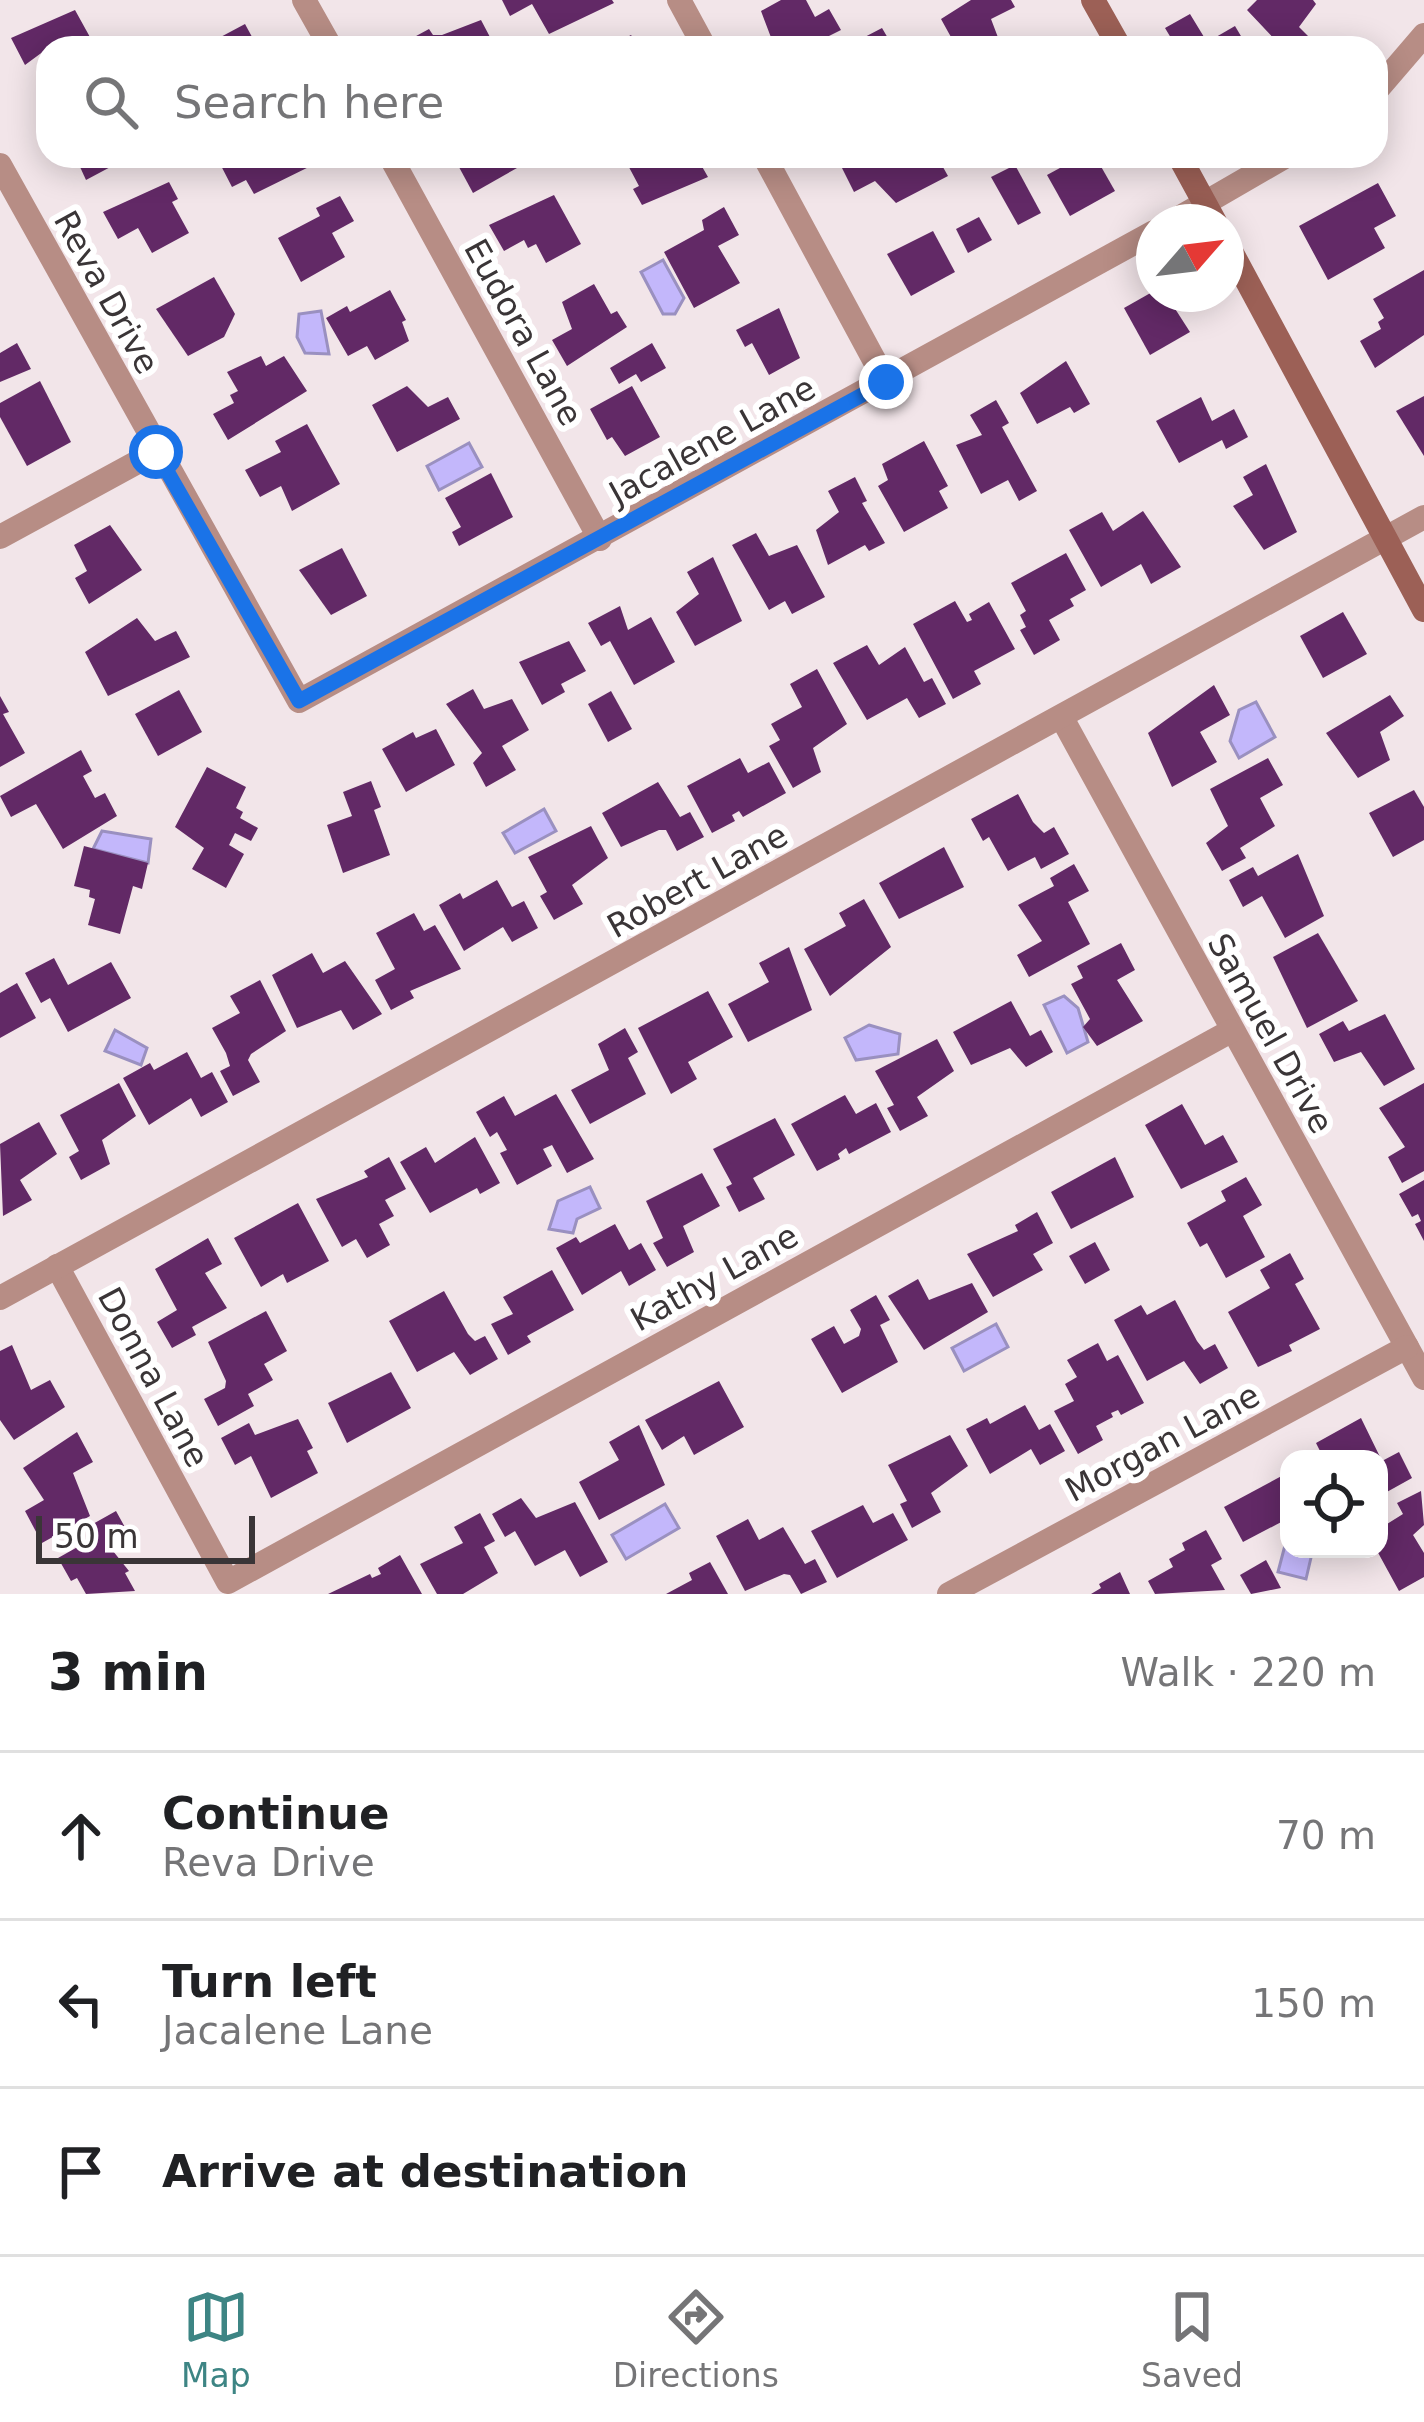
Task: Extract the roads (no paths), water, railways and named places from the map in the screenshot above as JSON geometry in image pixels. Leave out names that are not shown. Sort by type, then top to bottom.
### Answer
[{"type":"street","points":[[304,0],[324,36]]},
{"type":"street","points":[[679,0],[698,36]]},
{"type":"street","points":[[1093,0],[1113,36]]},
{"type":"street","points":[[1388,77],[1424,34]]},
{"type":"street","name":"Reva Drive","points":[[0,165],[299,701]]},
{"type":"street","name":"Eudora Lane","points":[[397,168],[600,539]]},
{"type":"street","points":[[770,168],[886,382]]},
{"type":"street","points":[[1186,168],[1205,204]]},
{"type":"street","points":[[1222,204],[1270,168]]},
{"type":"street","name":"Jacalene Lane","points":[[299,701],[1136,242]]},
{"type":"street","points":[[1244,276],[1424,610]]},
{"type":"street","points":[[0,537],[156,452]]},
{"type":"street","name":"Robert Lane","points":[[0,1298],[1424,517]]},
{"type":"street","name":"Samuel Drive","points":[[1062,718],[1424,1378]]},
{"type":"street","name":"Kathy Lane","points":[[228,1582],[1231,1030]]},
{"type":"street","name":"Donna Lane","points":[[57,1266],[228,1582]]},
{"type":"street","name":"Morgan Lane","points":[[949,1594],[1407,1347]]}]
